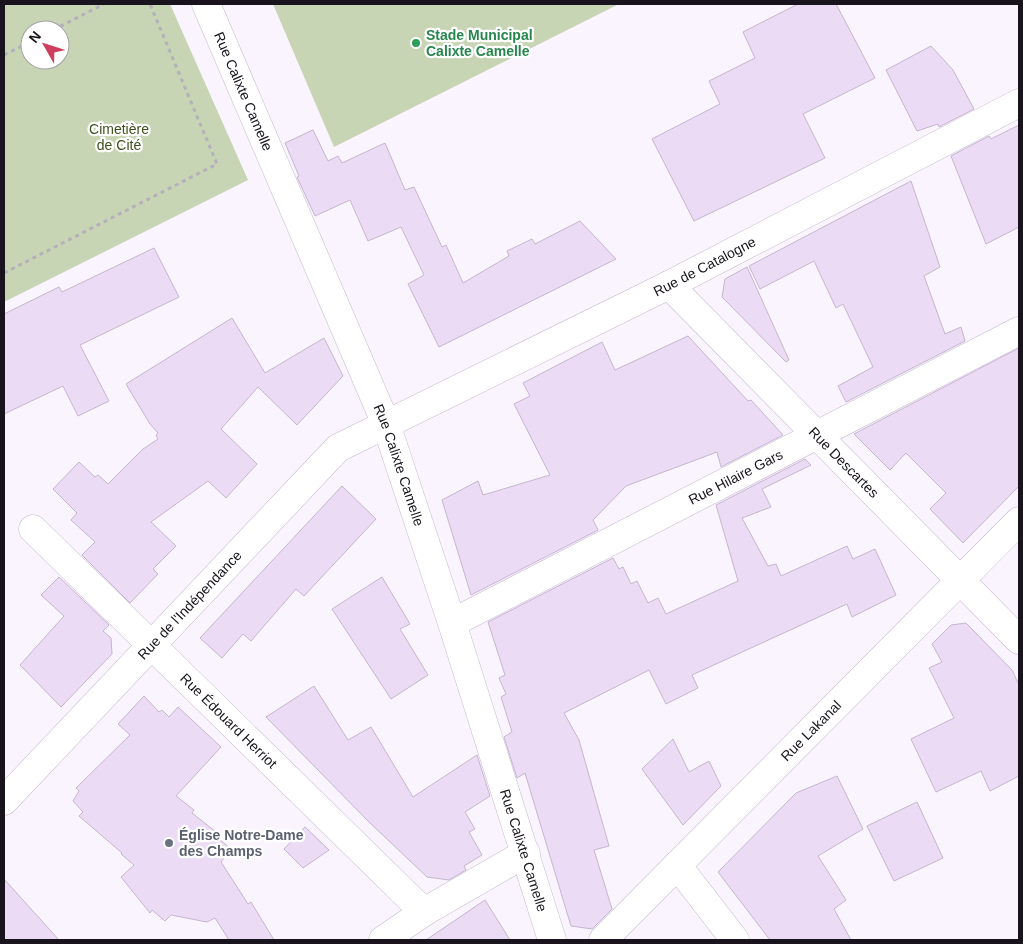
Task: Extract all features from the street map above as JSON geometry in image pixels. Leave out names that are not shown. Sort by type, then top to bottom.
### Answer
[{"type":"street","name":"Rue Calixte Camelle","points":[[206,4],[386,424],[452,622],[552,940]]},
{"type":"street","name":"Rue de Catalogne","points":[[386,424],[669,285],[1019,103]]},
{"type":"street","name":"Rue Descartes","points":[[669,285],[1019,640]]},
{"type":"street","name":"Rue Hilaire Gars","points":[[452,622],[1019,330]]},
{"type":"street","name":"Rue de l'Indépendance","points":[[4,802],[338,448],[386,424]]},
{"type":"street","name":"Rue Lakanal","points":[[604,940],[1019,521]]},
{"type":"street","name":"Rue Édouard Herriot","points":[[33,529],[424,912]]},
{"type":"street","points":[[382,940],[424,912],[526,853]]},
{"type":"street","points":[[677,865],[735,940]]},
{"type":"path","points":[[70,21],[104,4]]},
{"type":"path","points":[[4,273],[217,164],[150,4]]},
{"type":"path","points":[[4,55],[20,47]]},
{"type":"green space","name":"Cimetière de Cité","points":[[4,4],[170,4],[248,180],[4,302]]},
{"type":"green space","name":"Stade Municipal Calixte Camelle","points":[[273,4],[619,4],[334,147]]},
{"type":"building","points":[[798,4],[836,4],[875,78],[803,114],[825,158],[694,221],[652,139],[720,104],[709,81],[755,58],[743,32]]},
{"type":"building","points":[[931,46],[953,70],[974,109],[939,127],[938,124],[917,131],[886,70]]},
{"type":"building","points":[[1019,125],[1019,227],[986,244],[951,156],[989,136],[991,139]]},
{"type":"building","points":[[313,130],[328,161],[338,156],[342,163],[385,143],[405,190],[414,187],[442,247],[446,245],[463,283],[509,256],[507,251],[532,239],[535,244],[580,221],[616,259],[439,347],[408,284],[424,275],[401,227],[368,241],[350,200],[315,216],[297,177],[299,176],[285,143]]},
{"type":"building","points":[[911,181],[940,267],[924,276],[945,334],[961,327],[965,341],[846,402],[838,386],[873,367],[843,304],[836,308],[814,261],[760,289],[749,266]]},
{"type":"building","points":[[154,248],[179,297],[80,345],[109,401],[78,416],[63,386],[4,414],[4,314],[59,287],[62,292]]},
{"type":"building","points":[[747,267],[789,360],[786,362],[722,297],[725,279]]},
{"type":"building","points":[[232,318],[265,373],[324,338],[343,376],[297,425],[258,387],[221,429],[257,464],[226,498],[208,481],[151,522],[176,546],[153,569],[158,574],[130,603],[82,555],[95,542],[71,520],[77,513],[53,489],[79,462],[95,477],[98,475],[108,484],[143,449],[158,439],[156,435],[158,433],[150,424],[126,384]]},
{"type":"building","points":[[688,336],[748,401],[751,400],[783,435],[721,467],[717,452],[626,486],[593,520],[598,530],[471,595],[442,500],[478,481],[483,495],[550,475],[514,404],[530,396],[523,383],[602,342],[615,370]]},
{"type":"building","points":[[1019,348],[1019,486],[963,543],[930,509],[946,493],[906,453],[890,470],[854,434]]},
{"type":"building","points":[[805,459],[811,465],[762,489],[771,507],[742,518],[768,566],[776,564],[781,576],[847,546],[853,559],[875,549],[896,595],[852,617],[847,604],[692,675],[698,688],[666,704],[649,670],[564,713],[579,740],[609,846],[594,850],[612,909],[592,929],[571,926],[525,773],[517,778],[504,737],[512,732],[501,697],[506,694],[499,678],[505,675],[488,622],[613,558],[619,569],[623,567],[631,584],[637,581],[648,603],[658,598],[666,614],[738,581],[716,505]]},
{"type":"building","points":[[342,486],[376,519],[304,596],[296,589],[251,641],[243,634],[222,658],[200,638]]},
{"type":"building","points":[[59,577],[109,625],[103,631],[111,638],[112,654],[61,707],[20,665],[64,616],[41,595]]},
{"type":"building","points":[[382,577],[410,624],[400,629],[428,675],[391,699],[332,609]]},
{"type":"building","points":[[966,623],[1012,670],[1019,685],[1019,776],[990,791],[981,771],[936,792],[911,739],[954,718],[929,668],[942,662],[932,644],[951,625]]},
{"type":"building","points":[[314,686],[348,740],[371,727],[413,797],[477,755],[490,796],[465,812],[475,829],[469,832],[482,855],[464,866],[466,870],[449,880],[427,877],[369,822],[266,717]]},
{"type":"building","points":[[144,696],[159,712],[162,710],[169,717],[178,707],[221,747],[176,796],[194,810],[192,813],[221,836],[219,839],[231,849],[221,862],[248,904],[251,902],[274,940],[229,940],[215,918],[207,922],[171,915],[165,921],[152,910],[150,913],[121,877],[134,865],[79,816],[83,812],[73,801],[79,791],[76,788],[130,735],[118,724]]},
{"type":"building","points":[[673,739],[689,772],[709,761],[721,786],[683,825],[642,769]]},
{"type":"building","points":[[837,776],[863,829],[818,856],[846,900],[834,909],[851,940],[770,940],[718,872],[796,793]]},
{"type":"building","points":[[917,802],[943,858],[894,881],[867,826]]},
{"type":"building","points":[[305,827],[329,850],[303,868],[284,849]]},
{"type":"building","points":[[4,879],[59,940],[4,940]]},
{"type":"building","points":[[485,900],[510,940],[426,940]]},
{"type":"place","name":"Stade Municipal Calixte Camelle","points":[[416,43]]},
{"type":"place","name":"Église Notre-Dame des Champs","points":[[169,843]]}]
